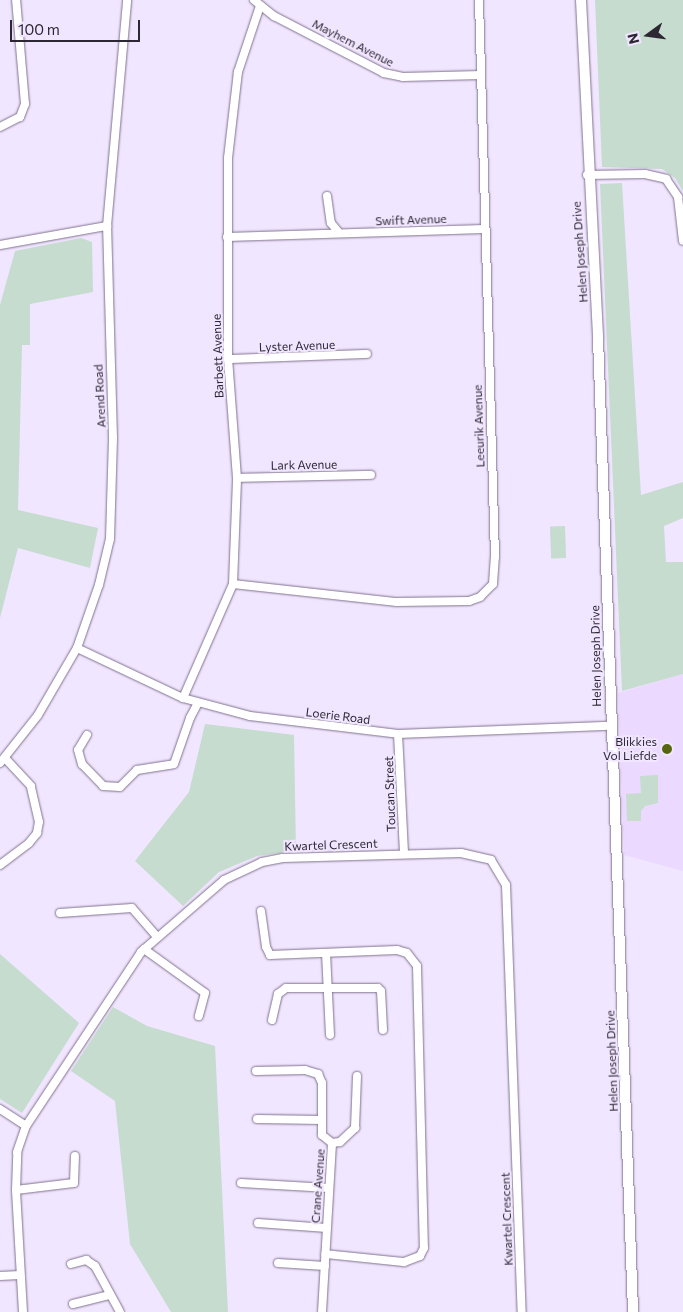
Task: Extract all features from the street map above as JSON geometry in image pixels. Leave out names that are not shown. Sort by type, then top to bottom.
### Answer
[{"type":"street","points":[[0,126],[20,117],[25,104],[16,0]]},
{"type":"street","name":"Arend Road","points":[[2,760],[38,715],[77,648],[99,585],[110,539],[113,438],[107,226],[127,0]]},
{"type":"street","name":"Mayhem Avenue","points":[[254,0],[260,6],[384,73],[403,77],[481,74]]},
{"type":"street","name":"Leeurik Avenue","points":[[234,584],[396,602],[468,601],[480,597],[493,584],[495,556],[484,229],[480,0]]},
{"type":"street","name":"Helen Joseph Drive","points":[[581,0],[588,175],[598,338],[610,726],[633,1312]]},
{"type":"street","name":"Barbett Avenue","points":[[183,698],[234,584],[237,478],[228,360],[227,237],[232,112],[238,72],[260,6]]},
{"type":"street","points":[[588,175],[645,174],[666,179],[678,196],[683,241]]},
{"type":"street","points":[[327,196],[331,223],[339,233]]},
{"type":"street","points":[[0,245],[107,226]]},
{"type":"street","name":"Swift Avenue","points":[[227,237],[484,229]]},
{"type":"street","name":"Lyster Avenue","points":[[228,360],[368,354]]},
{"type":"street","name":"Lark Avenue","points":[[237,478],[371,474]]},
{"type":"street","name":"Loerie Road","points":[[77,648],[183,698],[250,716],[398,734],[610,726]]},
{"type":"street","points":[[86,735],[78,750],[82,764],[103,786],[120,787],[141,768],[174,764],[190,718],[198,703]]},
{"type":"street","name":"Toucan Street","points":[[398,734],[404,854]]},
{"type":"street","points":[[0,864],[29,843],[37,833],[39,822],[31,786],[2,760]]},
{"type":"street","name":"Kwartel Crescent","points":[[23,1312],[16,1190],[17,1152],[26,1126],[144,949],[224,880],[262,862],[283,858],[404,854],[482,855],[498,867],[506,885],[522,1312]]},
{"type":"street","points":[[60,913],[132,908],[157,937]]},
{"type":"street","points":[[261,911],[266,947],[270,955],[396,950],[407,953],[417,966],[426,1238],[420,1256],[404,1262],[326,1254]]},
{"type":"street","points":[[144,949],[205,993],[199,1016]]},
{"type":"street","points":[[326,952],[330,1035]]},
{"type":"street","points":[[272,1020],[280,990],[378,988],[381,991],[383,1030]]},
{"type":"street","points":[[256,1071],[305,1070],[318,1074],[322,1083],[322,1135],[332,1143]]},
{"type":"street","name":"Crane Avenue","points":[[322,1312],[332,1143],[340,1142],[356,1128],[358,1076]]},
{"type":"street","points":[[0,1109],[26,1126]]},
{"type":"street","points":[[257,1119],[322,1120]]},
{"type":"street","points":[[16,1190],[74,1183],[75,1156]]},
{"type":"street","points":[[241,1183],[329,1188]]},
{"type":"street","points":[[258,1223],[327,1228]]},
{"type":"street","points":[[71,1264],[91,1262],[120,1312]]},
{"type":"street","points":[[278,1263],[324,1266]]},
{"type":"street","points":[[0,1276],[20,1276]]},
{"type":"street","points":[[73,1304],[110,1295]]},
{"type":"shaded area","points":[[683,674],[683,871],[624,855],[618,693]]},
{"type":"green space","points":[[595,0],[683,0],[683,191],[675,178],[662,169],[602,167]]},
{"type":"green space","points":[[622,183],[641,495],[683,482],[683,518],[664,526],[666,562],[683,562],[683,674],[622,691],[600,184]]},
{"type":"green space","points":[[81,238],[92,242],[93,292],[30,304],[30,345],[22,345],[18,510],[98,528],[90,568],[18,548],[0,618],[0,305],[15,251]]},
{"type":"green space","points":[[565,526],[566,558],[551,559],[550,527]]},
{"type":"green space","points":[[205,724],[294,735],[296,851],[257,856],[219,872],[183,906],[135,861],[189,792]]},
{"type":"green space","points":[[658,775],[658,803],[645,806],[641,811],[641,821],[627,821],[626,794],[641,793],[640,776]]},
{"type":"green space","points":[[0,954],[79,1023],[22,1113],[0,1099]]},
{"type":"green space","points":[[113,1007],[147,1026],[215,1046],[228,1312],[171,1312],[130,1244],[115,1101],[71,1071]]},
{"type":"place","name":"Blikkies Vol Liefde","points":[[667,749]]}]
